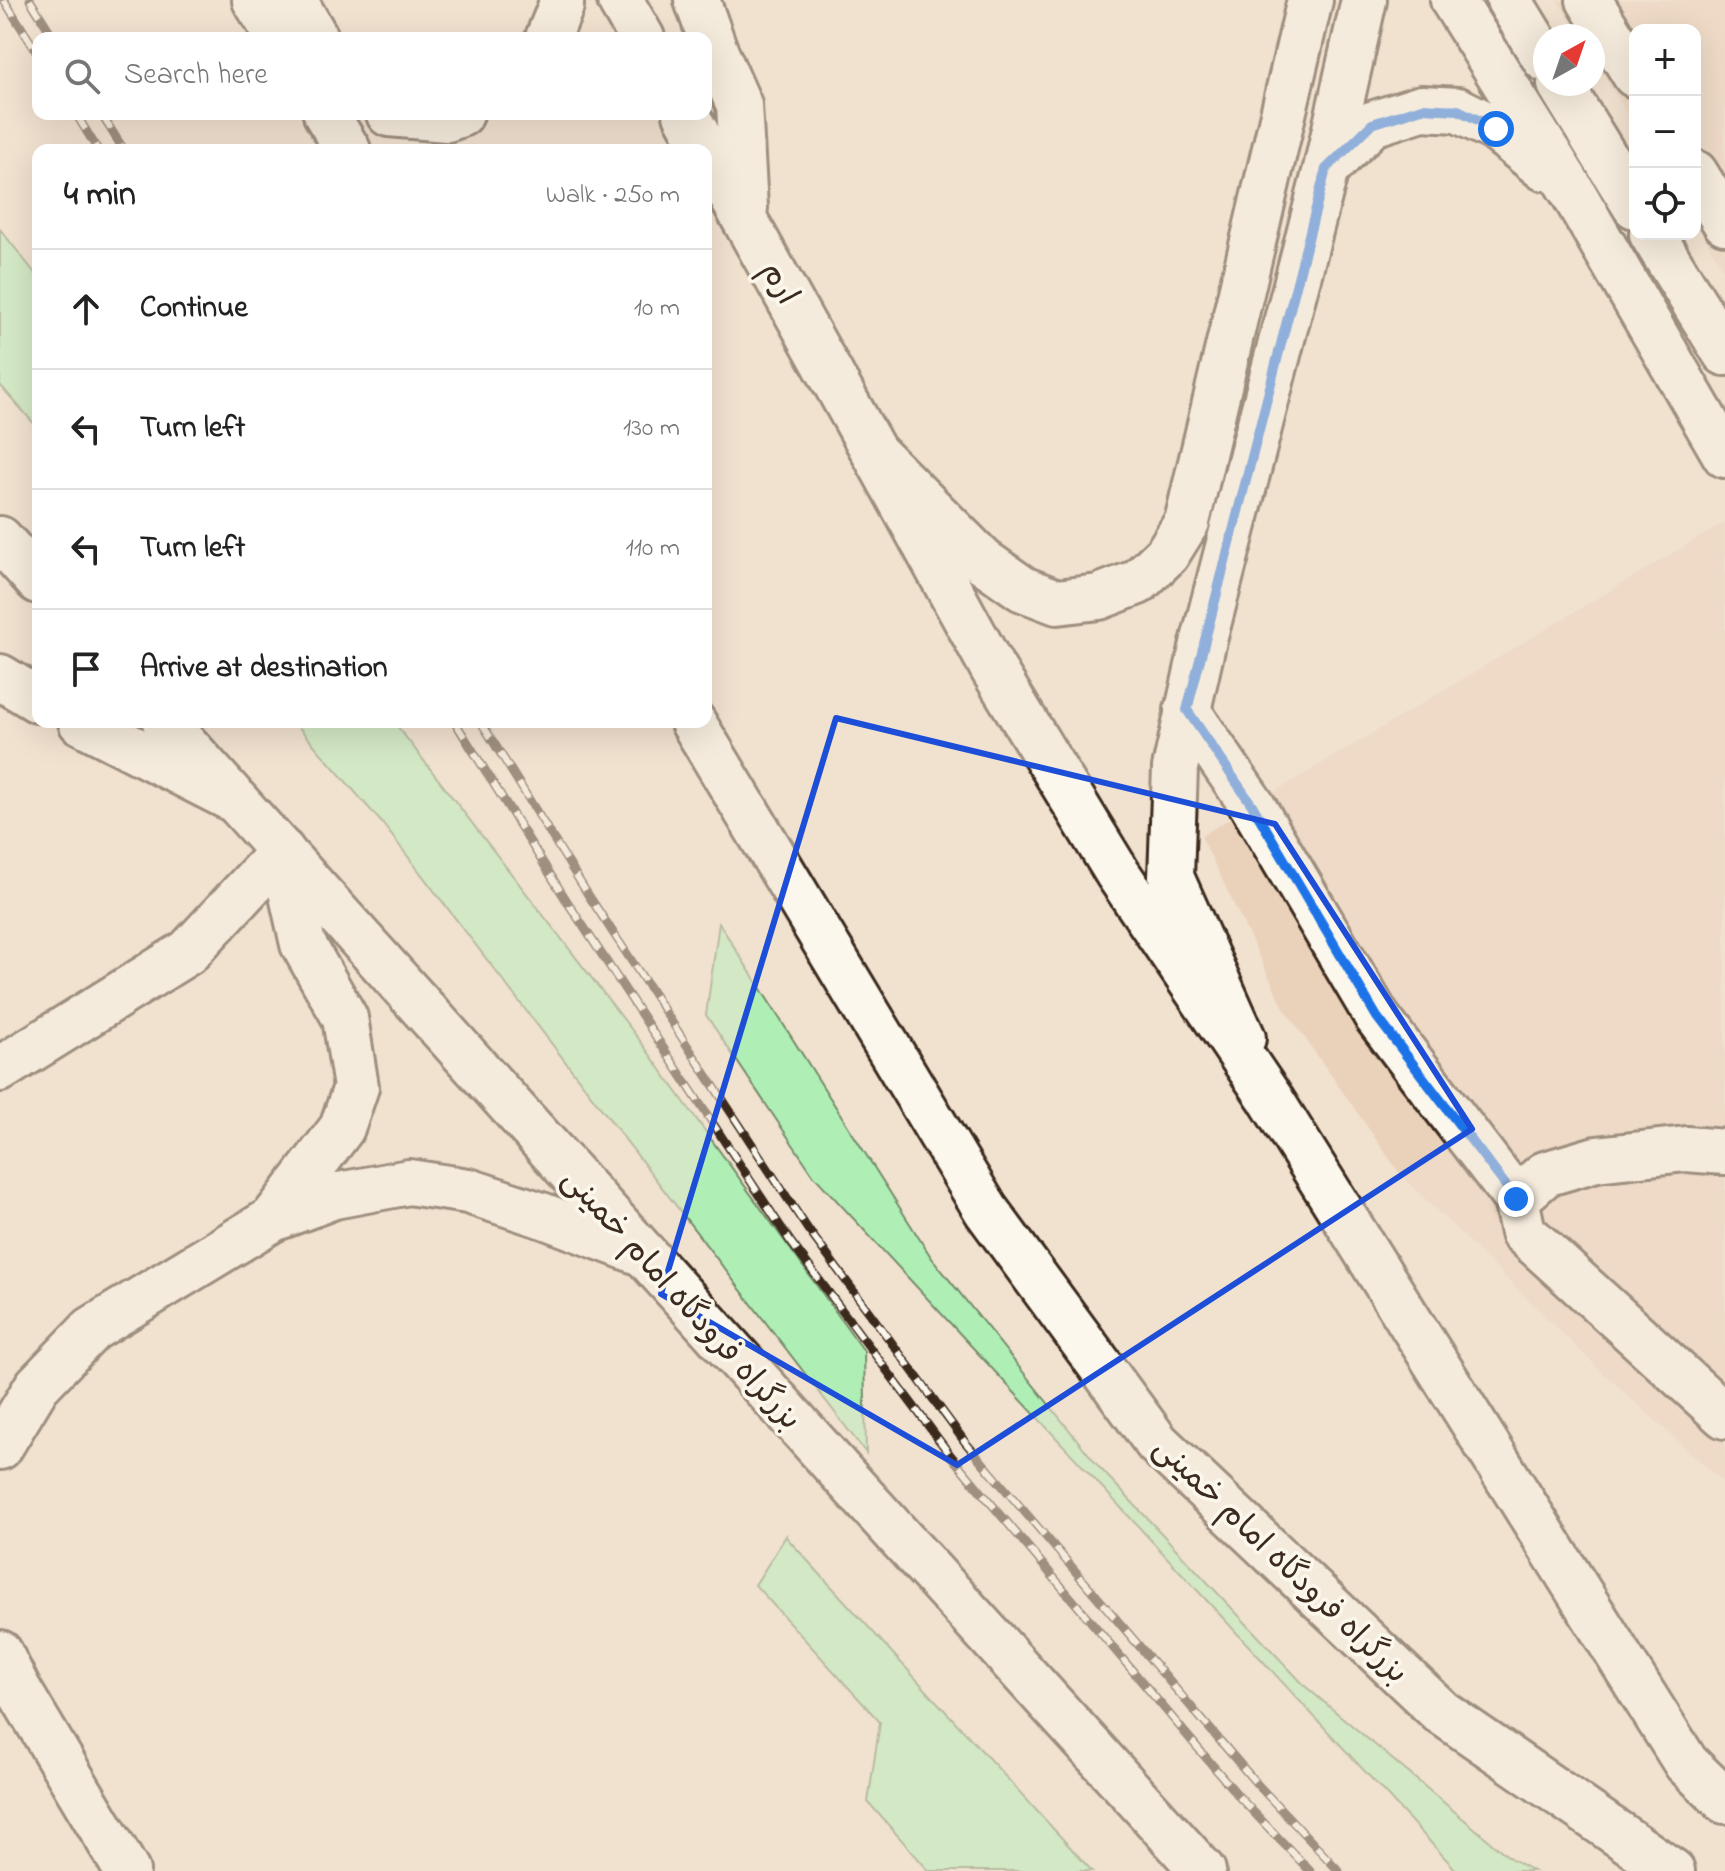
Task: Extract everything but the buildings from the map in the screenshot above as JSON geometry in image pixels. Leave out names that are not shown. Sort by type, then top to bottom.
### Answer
[{"type":"main road","points":[[255,0],[275,32]]},
{"type":"main road","points":[[294,0],[313,32]]},
{"type":"main road","points":[[550,32],[561,0]]},
{"type":"main road","points":[[620,0],[639,32]]},
{"type":"main road","points":[[697,0],[708,32]]},
{"type":"main road","points":[[874,452],[983,561],[1023,589],[1057,602],[1099,597],[1138,582],[1167,554],[1187,522],[1310,0]]},
{"type":"main road","points":[[1364,0],[1326,169],[1187,710],[1175,768],[1171,877],[1270,1098],[1686,1763],[1725,1801]]},
{"type":"main road","points":[[1453,0],[1572,191],[1725,455]]},
{"type":"main road","points":[[1509,0],[1533,39]]},
{"type":"main road","points":[[1589,0],[1629,65]]},
{"type":"main road","points":[[712,42],[739,105],[746,218]]},
{"type":"main road","points":[[1567,96],[1629,196]]},
{"type":"main road","points":[[1326,169],[1372,124],[1422,108],[1458,110],[1496,129],[1572,191]]},
{"type":"main road","points":[[330,120],[344,144]]},
{"type":"main road","name":"ارم","points":[[689,120],[703,144]]},
{"type":"main road","name":"ارم","points":[[712,159],[993,669],[1109,861],[1270,1098]]},
{"type":"main road","points":[[1701,183],[1725,222]]},
{"type":"main road","points":[[1656,240],[1725,353]]},
{"type":"main road","points":[[0,539],[32,574]]},
{"type":"main road","points":[[0,677],[32,696]]},
{"type":"main road","points":[[1187,710],[1252,805],[1377,1017],[1516,1199],[1523,1232],[1725,1416]]},
{"type":"main road","points":[[93,728],[237,801]]},
{"type":"main road","name":"بزرگراه فرودگاه امام خمینی","points":[[170,728],[1203,1871]]},
{"type":"main road","name":"بزرگراه فرودگاه امام خمینی","points":[[697,728],[986,1210],[1157,1443],[1441,1712],[1672,1871]]},
{"type":"main road","points":[[0,1069],[188,952],[282,851]]},
{"type":"main road","points":[[273,1219],[342,1128],[356,1087],[345,1018],[303,944],[282,851]]},
{"type":"main road","points":[[1516,1199],[1545,1174],[1596,1159],[1686,1149],[1725,1152]]},
{"type":"main road","points":[[0,1447],[37,1386],[92,1329],[273,1219],[334,1196],[409,1182],[468,1191],[644,1254]]},
{"type":"main road","points":[[0,1653],[17,1687],[127,1871]]},
{"type":"highlighted area","points":[[836,718],[1275,824],[1472,1129],[957,1465],[661,1294]]},
{"type":"shaded area","points":[[1557,0],[1725,0],[1725,272],[1701,233],[1701,24],[1629,24],[1629,116],[1605,78],[1605,24],[1572,24]]},
{"type":"shaded area","points":[[1725,522],[1725,1484],[1597,1367],[1401,1175],[1284,1008],[1201,836]]},
{"type":"green space","points":[[0,229],[32,269],[32,421],[0,385]]},
{"type":"green space","points":[[299,728],[399,728],[638,1038],[864,1351],[866,1453],[382,823]]},
{"type":"green space","points":[[719,923],[931,1257],[1099,1467],[1306,1687],[1510,1858],[1533,1871],[1457,1871],[814,1176],[706,1015]]},
{"type":"green space","points":[[786,1536],[1092,1871],[929,1871],[868,1802],[880,1722],[755,1585]]},
{"type":"railway","points":[[4,0],[32,44]]},
{"type":"railway","points":[[30,0],[50,32]]},
{"type":"railway","points":[[80,120],[94,144]]},
{"type":"railway","points":[[105,120],[120,144]]},
{"type":"railway","points":[[459,728],[570,906],[790,1241],[951,1456],[1241,1799],[1310,1871]]},
{"type":"railway","points":[[485,728],[587,893],[807,1228],[965,1442],[1257,1784],[1339,1871]]},
{"type":"route","points":[[1496,129],[1458,110],[1422,108],[1372,124],[1326,169],[1187,710],[1252,805],[1377,1017],[1516,1199]]}]
